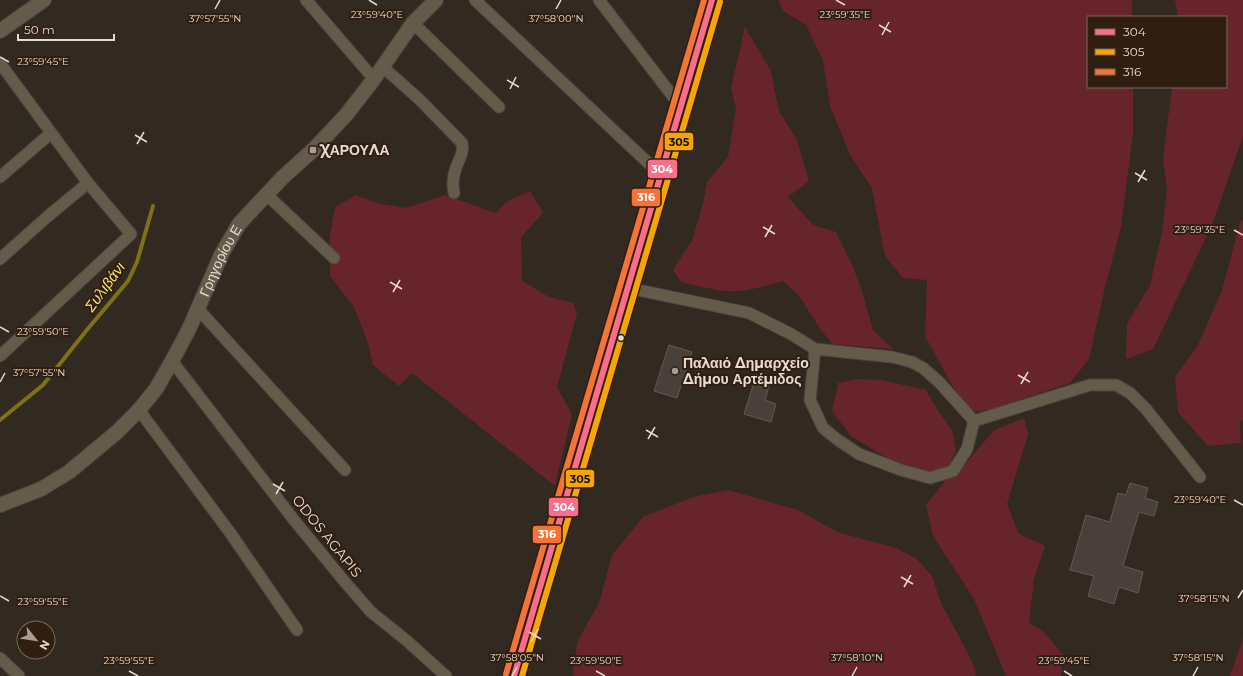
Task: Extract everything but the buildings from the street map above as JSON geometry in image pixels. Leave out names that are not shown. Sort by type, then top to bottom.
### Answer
[{"type":"main road","points":[[514,676],[712,0]]},
{"type":"street","points":[[0,31],[44,0]]},
{"type":"street","points":[[306,0],[374,79]]},
{"type":"street","points":[[476,0],[661,175]]},
{"type":"street","points":[[599,0],[681,107]]},
{"type":"street","name":"Γρηγορίου Ε","points":[[0,505],[41,489],[69,472],[117,432],[139,410],[156,388],[172,361],[189,329],[221,255],[239,224],[282,178],[313,150],[346,115],[383,67],[413,23],[431,2]]},
{"type":"street","points":[[413,23],[499,107]]},
{"type":"street","points":[[0,64],[88,183],[131,234],[0,356]]},
{"type":"street","points":[[383,67],[420,100],[462,143],[463,151],[456,168],[452,184],[454,193]]},
{"type":"street","points":[[0,177],[51,133]]},
{"type":"street","points":[[0,259],[88,183]]},
{"type":"street","points":[[267,195],[334,258]]},
{"type":"street","points":[[628,288],[749,313],[791,334],[815,350],[892,357],[912,362],[923,368],[939,382],[974,421]]},
{"type":"street","points":[[198,309],[345,470]]},
{"type":"street","points":[[815,350],[810,400],[823,428],[859,454],[901,470],[930,478],[953,471],[967,449],[974,421]]},
{"type":"street","name":"ODOS AGAPIS","points":[[172,361],[294,520],[344,582],[371,612],[406,640],[446,676]]},
{"type":"street","points":[[974,421],[1090,384],[1116,385],[1130,393],[1146,409],[1200,477]]},
{"type":"street","points":[[139,410],[231,534],[297,630]]},
{"type":"street","points":[[0,658],[19,676]]},
{"type":"shaded area","points":[[778,0],[1132,0],[1132,16],[1087,16],[1087,88],[1133,88],[1133,134],[1121,227],[1105,287],[1089,359],[1070,383],[990,410],[967,412],[925,336],[927,280],[903,278],[885,256],[872,188],[850,155],[830,106],[823,60],[806,25],[783,11]]},
{"type":"shaded area","points":[[1175,0],[1243,0],[1243,136],[1212,225],[1153,349],[1126,359],[1127,324],[1150,285],[1162,232],[1167,189],[1163,159],[1172,88],[1227,88],[1227,16],[1178,16]]},
{"type":"shaded area","points":[[745,27],[771,71],[779,111],[797,140],[809,181],[788,197],[813,225],[836,232],[853,267],[862,291],[873,330],[893,349],[832,344],[799,296],[783,281],[747,290],[724,291],[681,282],[673,270],[692,240],[703,204],[707,182],[728,157],[736,109],[731,88]]},
{"type":"shaded area","points":[[530,191],[543,213],[521,237],[522,281],[549,297],[573,303],[577,313],[557,387],[572,414],[555,486],[412,373],[399,386],[373,365],[368,343],[354,307],[330,276],[330,235],[335,207],[356,195],[376,203],[406,208],[445,195],[496,213],[506,202]]},
{"type":"shaded area","points":[[1243,219],[1243,419],[1240,423],[1241,443],[1208,446],[1178,412],[1175,377],[1198,345],[1222,290],[1240,223]]},
{"type":"shaded area","points":[[857,379],[881,380],[926,390],[952,430],[956,451],[945,474],[926,471],[889,459],[851,436],[832,411],[838,383]]},
{"type":"shaded area","points":[[1024,418],[1028,434],[1007,504],[1019,534],[1045,546],[1034,579],[1029,623],[1043,631],[1063,655],[1061,676],[1006,676],[974,599],[933,536],[926,505],[946,480],[957,474],[994,430]]},
{"type":"shaded area","points":[[728,490],[798,510],[837,532],[896,548],[917,559],[932,576],[941,603],[970,657],[977,674],[974,676],[573,676],[577,642],[599,603],[612,555],[643,517],[693,497]]},
{"type":"shaded area","points":[[1243,638],[1243,676],[1230,676]]},
{"type":"waterway","name":"Συλιβάνι","points":[[0,420],[43,385],[128,281],[137,262],[153,206]]},
{"type":"transit line","name":"316","points":[[506,674],[704,0]]},
{"type":"transit line","name":"304","points":[[514,676],[712,0]]},
{"type":"transit line","name":"305","points":[[522,676],[720,2]]},
{"type":"place","name":"ΧΑΡΟΥΛΑ","points":[[313,150]]},
{"type":"place","name":"Παλαιό Δημαρχείο Δήμου Αρτέμιδος","points":[[675,371]]}]
